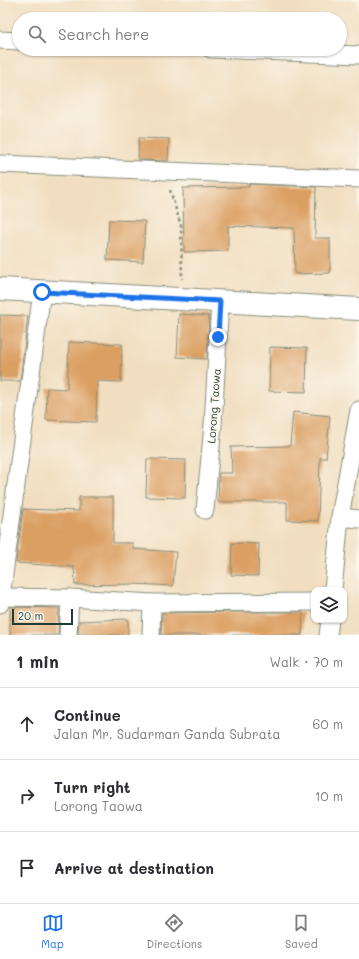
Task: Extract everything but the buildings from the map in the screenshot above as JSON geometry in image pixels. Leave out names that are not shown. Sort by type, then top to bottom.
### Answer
[{"type":"street","points":[[0,40],[12,41]]},
{"type":"street","points":[[347,55],[359,55]]},
{"type":"street","points":[[0,164],[359,179]]},
{"type":"street","points":[[0,289],[359,309]]},
{"type":"street","points":[[42,292],[0,600],[70,598],[152,603],[311,602]]},
{"type":"street","name":"Lorong Taowa","points":[[205,510],[213,425],[220,301]]},
{"type":"street","points":[[334,587],[340,517],[359,410]]},
{"type":"street","points":[[340,517],[359,519]]},
{"type":"street","points":[[68,635],[70,598]]},
{"type":"street","points":[[151,635],[152,603]]},
{"type":"street","points":[[328,635],[330,623]]},
{"type":"path","points":[[170,172],[169,188],[181,226],[183,298]]},
{"type":"route","points":[[42,292],[220,301],[218,337]]}]
